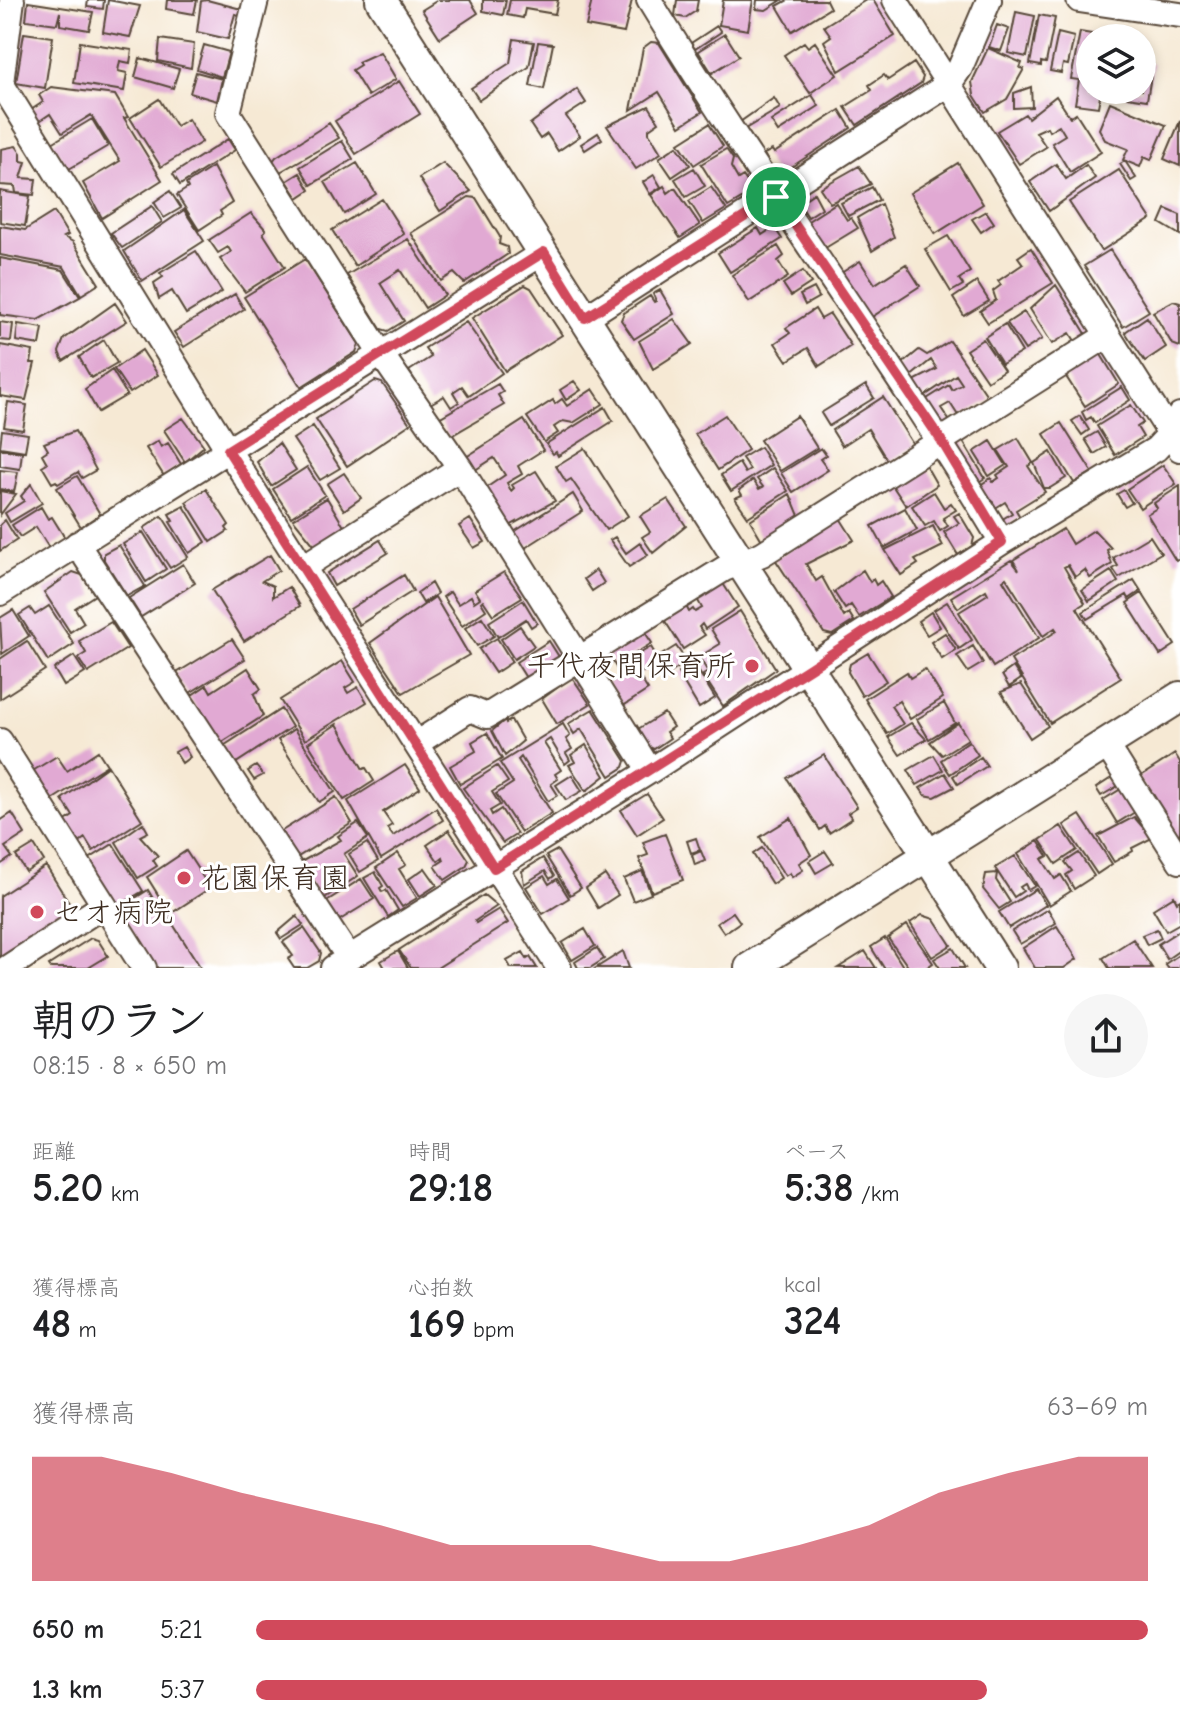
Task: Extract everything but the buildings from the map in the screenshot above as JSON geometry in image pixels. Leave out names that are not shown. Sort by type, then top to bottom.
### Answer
[{"type":"street","points":[[0,91],[12,0]]},
{"type":"street","points":[[256,0],[228,113],[381,354],[460,468],[650,771]]},
{"type":"street","points":[[381,0],[1000,968]]},
{"type":"street","points":[[649,0],[776,197],[941,440],[1002,542]]},
{"type":"street","points":[[77,544],[341,963],[650,771],[1002,542],[1156,449],[1177,432],[1108,335],[895,0]]},
{"type":"street","points":[[585,318],[949,84],[960,68],[989,0]]},
{"type":"street","points":[[1079,0],[1180,15]]},
{"type":"street","points":[[0,83],[228,450],[559,968]]},
{"type":"street","points":[[0,593],[544,252]]},
{"type":"street","points":[[417,743],[470,709],[487,716],[724,569],[762,554],[1108,335]]},
{"type":"street","points":[[303,567],[460,468]]},
{"type":"street","points":[[750,968],[1180,697]]},
{"type":"street","points":[[0,741],[144,968]]},
{"type":"street","points":[[1106,744],[1180,861]]},
{"type":"street","points":[[7,968],[104,905]]},
{"type":"place","name":"千代夜間保育所","points":[[752,666]]},
{"type":"place","name":"花園保育園","points":[[184,878]]},
{"type":"place","name":"セオ病院","points":[[37,912]]},
{"type":"route","points":[[776,197],[941,440],[1002,542],[650,771],[494,868],[228,450],[544,252],[585,318],[776,197]]}]
